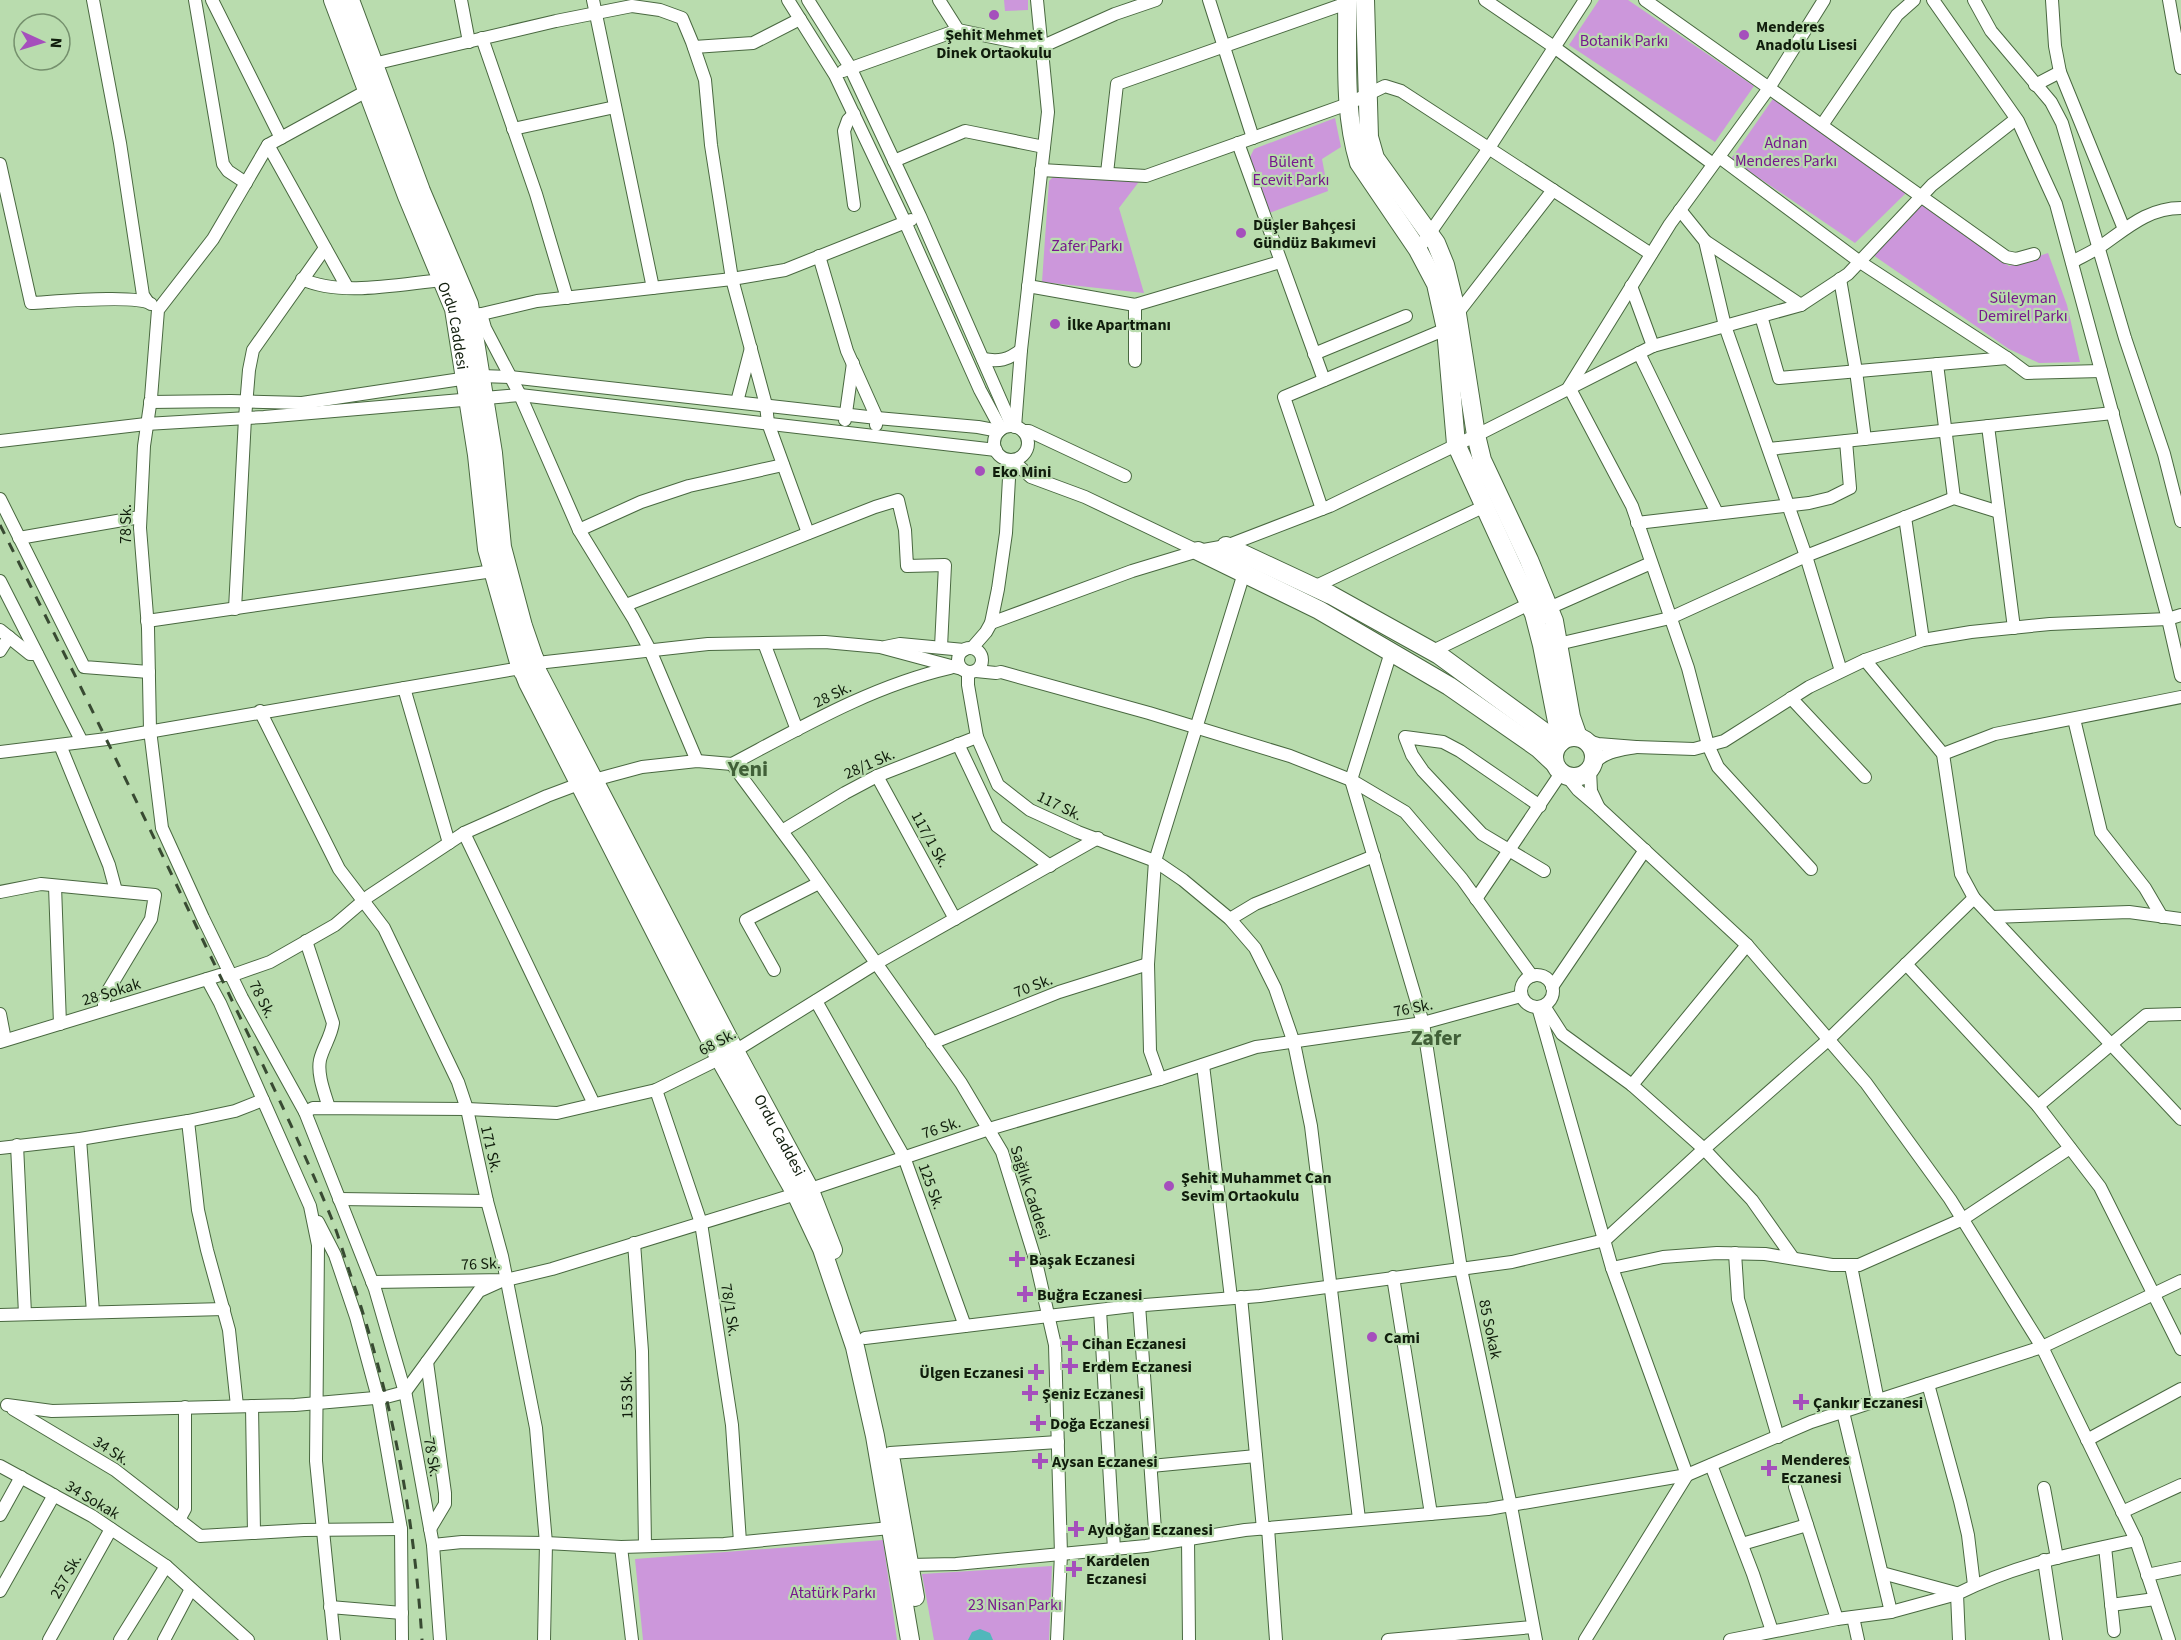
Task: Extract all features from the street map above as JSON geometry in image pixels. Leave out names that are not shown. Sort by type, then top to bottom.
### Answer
[{"type":"main road","name":"Ordu Caddesi","points":[[333,0],[367,66]]},
{"type":"main road","name":"Ordu Caddesi","points":[[350,0],[367,66],[407,196],[454,309],[473,378],[477,400],[493,453],[502,547],[523,626],[529,666]]},
{"type":"main road","points":[[1353,1],[1367,93],[1369,137],[1375,158],[1436,243],[1445,265],[1457,314],[1482,460],[1529,560],[1554,621],[1571,717],[1566,754]]},
{"type":"main road","points":[[1353,1],[1348,104],[1354,147],[1359,163],[1418,250],[1436,284],[1446,329],[1456,444],[1534,614],[1566,754]]},
{"type":"main road","name":"Ordu Caddesi","points":[[374,86],[469,304],[476,315],[473,378]]},
{"type":"main road","name":"Ordu Caddesi","points":[[477,400],[477,455],[487,549],[493,571],[529,666],[727,1055],[803,1191],[855,1347],[875,1436],[890,1528],[904,1567],[920,1640]]},
{"type":"main road","points":[[1198,551],[1319,610],[1449,686],[1538,748],[1566,754],[1593,752],[1591,767],[1580,777],[1566,754],[1543,731],[1433,651],[1314,587],[1226,546]]},
{"type":"main road","points":[[1391,652],[1397,632]]},
{"type":"main road","name":"Ordu Caddesi","points":[[803,1191],[817,1203],[865,1338],[881,1404],[890,1453],[910,1640]]},
{"type":"street","points":[[93,0],[120,143],[143,295],[158,310],[213,239],[268,145],[374,86]]},
{"type":"street","points":[[195,0],[223,164],[228,171],[246,183]]},
{"type":"street","points":[[212,0],[282,138]]},
{"type":"street","points":[[461,0],[469,42]]},
{"type":"street","points":[[593,0],[653,288]]},
{"type":"street","points":[[788,0],[835,75],[905,222],[980,390],[1010,429],[1027,439],[1026,450],[1021,457],[1011,460]]},
{"type":"street","points":[[808,0],[850,68],[920,216],[983,358],[1010,429]]},
{"type":"street","points":[[939,0],[958,30]]},
{"type":"street","points":[[1037,0],[1048,112],[1010,429],[994,442],[996,450],[1002,457],[1011,460],[1031,477],[1085,497],[1198,551]]},
{"type":"street","points":[[835,75],[958,30],[1041,47],[1115,14],[1156,0]]},
{"type":"street","points":[[1209,0],[1253,138]]},
{"type":"street","points":[[1485,0],[1860,262],[2027,373],[2101,371]]},
{"type":"street","points":[[1418,250],[1489,148],[1585,0]]},
{"type":"street","points":[[1645,0],[2006,257],[2016,259],[2034,254]]},
{"type":"street","points":[[1569,387],[1651,254],[1680,210],[1769,88],[1824,0]]},
{"type":"street","points":[[1822,125],[1898,15],[1914,0]]},
{"type":"street","points":[[1933,0],[2016,119],[2056,204],[2168,618],[2181,676]]},
{"type":"street","points":[[1974,0],[1991,31],[2051,102],[2062,123],[2126,339],[2166,463],[2181,521]]},
{"type":"street","points":[[2052,0],[2055,46],[2060,72],[2124,229]]},
{"type":"street","points":[[2169,0],[2181,68]]},
{"type":"street","points":[[1107,173],[1117,84],[1353,1]]},
{"type":"street","points":[[367,66],[482,38],[632,6],[660,10],[682,18],[705,81],[711,145],[732,279],[766,405],[768,423],[808,533]]},
{"type":"street","points":[[694,47],[753,43],[800,19]]},
{"type":"street","points":[[482,38],[536,194],[567,298]]},
{"type":"street","points":[[2035,85],[2060,72]]},
{"type":"street","points":[[1041,170],[1146,176],[1348,104],[1384,86],[1401,91],[1651,254]]},
{"type":"street","points":[[513,129],[615,107]]},
{"type":"street","points":[[854,114],[843,131],[854,205]]},
{"type":"street","points":[[988,628],[1132,571],[1198,551],[1226,546],[1322,509],[1653,346],[1800,305],[1840,279],[1860,262],[1932,185],[2016,119]]},
{"type":"street","points":[[894,161],[965,131],[1044,147]]},
{"type":"street","points":[[1238,143],[1324,380]]},
{"type":"street","points":[[268,145],[347,287]]},
{"type":"street","points":[[0,164],[31,303],[125,299],[147,301]]},
{"type":"street","points":[[1457,314],[1553,189]]},
{"type":"street","points":[[2072,262],[2146,216],[2166,209],[2181,208]]},
{"type":"street","points":[[1680,210],[1705,241],[1800,305]]},
{"type":"street","points":[[697,760],[650,650],[626,605],[579,530],[520,395],[476,315],[537,302],[732,279],[785,270],[920,216]]},
{"type":"street","points":[[1705,241],[1725,326],[1806,556],[1842,671]]},
{"type":"street","points":[[235,609],[246,401],[253,351],[325,248]]},
{"type":"street","points":[[819,256],[847,351],[877,418],[875,436]]},
{"type":"street","points":[[1028,286],[1134,304],[1280,261]]},
{"type":"street","points":[[302,279],[316,286],[358,288],[442,280]]},
{"type":"street","points":[[1840,279],[1856,371],[1864,439]]},
{"type":"street","points":[[1631,286],[1653,346]]},
{"type":"street","points":[[1134,304],[1135,361]]},
{"type":"street","name":"78 Sk.","points":[[158,310],[146,424],[140,517],[147,621],[150,730],[162,828],[242,998],[305,1112],[372,1282],[405,1392],[433,1545]]},
{"type":"street","points":[[1314,354],[1406,316]]},
{"type":"street","points":[[1761,316],[1779,378],[2007,358]]},
{"type":"street","points":[[1322,509],[1284,397],[1446,329]]},
{"type":"street","points":[[737,402],[751,347]]},
{"type":"street","points":[[983,358],[996,362],[1010,359],[1021,350]]},
{"type":"street","points":[[1640,353],[1717,513]]},
{"type":"street","points":[[844,432],[853,362]]},
{"type":"street","points":[[1937,364],[1954,498]]},
{"type":"street","points":[[150,402],[302,403],[473,378],[510,377],[877,418],[1029,431],[1125,476]]},
{"type":"street","points":[[1569,387],[1632,506],[1688,668],[1708,746],[1718,767],[1811,869]]},
{"type":"street","points":[[0,441],[146,424],[520,395],[996,450]]},
{"type":"street","points":[[1769,449],[2113,413]]},
{"type":"street","points":[[1988,426],[2014,628]]},
{"type":"street","points":[[1638,523],[1809,503],[1830,498],[1850,488],[1846,441]]},
{"type":"street","points":[[975,653],[988,628],[1006,533],[1011,460]]},
{"type":"street","points":[[2166,463],[2181,473]]},
{"type":"street","points":[[579,530],[641,502],[689,486],[783,465]]},
{"type":"street","points":[[1558,644],[1670,618],[1806,556],[1954,498],[1999,512]]},
{"type":"street","points":[[0,499],[84,667],[149,672]]},
{"type":"street","points":[[626,605],[898,500],[905,530],[907,566],[945,565],[941,647]]},
{"type":"street","points":[[1314,587],[1485,506]]},
{"type":"street","points":[[19,538],[140,517]]},
{"type":"street","points":[[1905,517],[1923,640]]},
{"type":"street","points":[[1549,608],[1651,563]]},
{"type":"street","points":[[147,621],[493,571]]},
{"type":"street","points":[[1160,1079],[1150,1051],[1148,964],[1155,861],[1244,573]]},
{"type":"street","points":[[0,581],[82,742]]},
{"type":"street","points":[[1433,651],[1529,604]]},
{"type":"street","points":[[1476,899],[1540,806],[1566,754],[1598,744],[1694,749],[1724,741],[1791,698],[1842,671],[1865,660],[1923,640],[2014,628],[2168,618],[2181,615]]},
{"type":"street","points":[[0,651],[4,633],[30,654],[37,654]]},
{"type":"street","points":[[0,752],[82,742],[529,666],[650,650],[708,644],[825,642],[880,647],[965,670],[996,674],[1001,672],[1290,756],[1351,780],[1405,812],[1476,899],[1532,976]]},
{"type":"street","points":[[764,643],[797,730]]},
{"type":"street","points":[[880,647],[900,644],[941,647],[975,653],[997,666],[1001,672]]},
{"type":"street","points":[[1351,780],[1391,652]]},
{"type":"street","points":[[965,670],[981,666],[975,653]]},
{"type":"street","name":"117 Sk.","points":[[975,653],[958,659],[965,670],[977,737],[998,785],[1030,810],[1078,832],[1155,861],[1183,880],[1230,919],[1255,948],[1275,988],[1294,1042],[1311,1126],[1359,1519]]},
{"type":"street","points":[[1865,660],[1943,754],[1961,873],[1974,898],[2181,1119]]},
{"type":"street","name":"28 Sk.","points":[[732,764],[857,699],[926,674],[965,670]]},
{"type":"street","points":[[404,688],[449,843]]},
{"type":"street","points":[[1943,754],[1995,734],[2181,697]]},
{"type":"street","points":[[1791,698],[1865,777]]},
{"type":"street","name":"171 Sk.","points":[[260,711],[339,869],[384,928],[459,1083],[467,1108],[487,1201],[502,1256],[536,1428],[546,1543],[544,1640]]},
{"type":"street","points":[[2074,719],[2101,832],[2145,888],[2162,916]]},
{"type":"street","name":"28/1 Sk.","points":[[782,831],[844,793],[877,776],[977,737]]},
{"type":"street","points":[[1540,806],[1460,751],[1443,742],[1405,737],[1412,755],[1424,771],[1482,834],[1544,870]]},
{"type":"street","points":[[958,744],[997,826],[1050,866]]},
{"type":"street","points":[[60,745],[109,865],[116,891]]},
{"type":"street","points":[[1599,808],[1592,791],[1591,767],[1599,757],[1636,747]]},
{"type":"street","points":[[1566,754],[1578,790],[1746,945],[1866,1083],[1950,1198],[2042,1347],[2136,1540],[2169,1640]]},
{"type":"street","name":"28 Sokak","points":[[2,1041],[220,975],[233,975],[270,962],[335,925],[369,896],[464,833],[587,782],[642,766],[697,760],[732,764]]},
{"type":"street","name":"Sağlık Caddesi","points":[[732,764],[962,1083],[1002,1152],[1036,1262],[1055,1345],[1061,1554],[1057,1640]]},
{"type":"street","name":"117/1 Sk.","points":[[877,776],[956,919]]},
{"type":"street","name":"85 Sokak","points":[[1351,780],[1424,1023],[1461,1269],[1511,1506],[1536,1640]]},
{"type":"street","points":[[464,833],[594,1104]]},
{"type":"street","name":"68 Sk.","points":[[305,1112],[313,1108],[467,1108],[557,1113],[656,1090],[727,1055],[875,964],[1098,838]]},
{"type":"street","points":[[1552,987],[1546,978],[1532,976],[1524,981],[1521,996],[1528,1005],[1541,1006],[1551,998],[1552,987],[1645,850]]},
{"type":"street","points":[[1230,919],[1255,904],[1374,856]]},
{"type":"street","points":[[0,892],[40,884],[155,895],[156,902],[151,919],[109,989],[104,1000],[104,1010]]},
{"type":"street","points":[[774,970],[746,920],[819,884]]},
{"type":"street","points":[[55,886],[60,1024]]},
{"type":"street","points":[[865,1338],[1139,1305],[1236,1298],[1461,1269],[1512,1262],[1605,1240],[1828,1040],[1974,898]]},
{"type":"street","points":[[1992,917],[2129,912],[2181,919]]},
{"type":"street","points":[[306,941],[333,1023],[332,1033],[320,1060],[320,1072],[329,1108]]},
{"type":"street","points":[[1632,1085],[1746,945]]},
{"type":"street","name":"70 Sk.","points":[[932,1042],[1059,992],[1148,964]]},
{"type":"street","points":[[1906,964],[2038,1106],[2100,1187],[2181,1349]]},
{"type":"street","points":[[207,979],[310,1206],[335,1255],[356,1317],[378,1398],[401,1530],[402,1640]]},
{"type":"street","name":"76 Sk.","points":[[372,1282],[506,1280],[552,1269],[803,1191],[989,1129],[1160,1079],[1256,1047],[1424,1023],[1521,996]]},
{"type":"street","name":"125 Sk.","points":[[816,1001],[904,1157],[965,1326]]},
{"type":"street","points":[[1541,1006],[1562,1034],[1632,1085],[1704,1149],[1752,1200],[1793,1258]]},
{"type":"street","points":[[1541,1006],[1612,1268],[1687,1475]]},
{"type":"street","points":[[0,1014],[2,1041]]},
{"type":"street","points":[[2038,1106],[2146,1015],[2181,1014]]},
{"type":"street","points":[[1203,1065],[1236,1298],[1265,1528],[1276,1640]]},
{"type":"street","name":"78/1 Sk.","points":[[656,1090],[701,1223],[732,1425],[740,1542]]},
{"type":"street","points":[[0,1148],[80,1139],[188,1121],[235,1111],[263,1100]]},
{"type":"street","points":[[188,1121],[202,1230],[224,1309],[232,1354],[237,1406]]},
{"type":"street","points":[[80,1139],[93,1312]]},
{"type":"street","points":[[17,1145],[25,1314]]},
{"type":"street","points":[[1612,1268],[1663,1257],[1735,1253],[1793,1258],[1832,1265],[1851,1266],[1869,1262],[1963,1219],[2070,1148]]},
{"type":"street","points":[[339,1199],[487,1201]]},
{"type":"street","points":[[310,1206],[318,1245],[316,1461],[334,1640]]},
{"type":"street","name":"153 Sk.","points":[[634,1243],[642,1351],[645,1546]]},
{"type":"street","points":[[1735,1253],[1738,1299],[1778,1437]]},
{"type":"street","points":[[1851,1266],[1878,1401]]},
{"type":"street","points":[[1393,1278],[1431,1514]]},
{"type":"street","points":[[4,1404],[52,1412],[317,1403],[378,1398],[405,1392],[479,1291],[506,1280]]},
{"type":"street","points":[[904,1567],[1113,1549],[1265,1528],[1488,1509],[1687,1475],[1811,1422],[2042,1347],[2181,1281]]},
{"type":"street","points":[[1139,1305],[1156,1544]]},
{"type":"street","points":[[0,1315],[224,1309]]},
{"type":"street","points":[[1100,1310],[1113,1549]]},
{"type":"street","points":[[427,1362],[445,1493],[444,1504],[430,1529]]},
{"type":"street","points":[[1928,1384],[1968,1535],[1974,1585]]},
{"type":"street","points":[[2086,1440],[2181,1389]]},
{"type":"street","name":"34 Sk.","points":[[4,1404],[115,1470],[200,1536],[254,1533]]},
{"type":"street","points":[[252,1406],[254,1533],[401,1530]]},
{"type":"street","points":[[179,1520],[185,1502],[185,1407]]},
{"type":"street","points":[[1844,1412],[1891,1612]]},
{"type":"street","points":[[890,1453],[1058,1442]]},
{"type":"street","points":[[1151,1466],[1256,1456]]},
{"type":"street","points":[[1712,1465],[1772,1631]]},
{"type":"street","name":"34 Sokak","points":[[0,1466],[111,1529],[166,1566],[248,1640]]},
{"type":"street","points":[[1585,1640],[1687,1475]]},
{"type":"street","points":[[0,1515],[21,1477]]},
{"type":"street","points":[[2122,1512],[2181,1485]]},
{"type":"street","points":[[1795,1487],[1837,1619]]},
{"type":"street","points":[[2044,1488],[2057,1557]]},
{"type":"street","points":[[0,1591],[54,1495]]},
{"type":"street","points":[[1742,1544],[1807,1525]]},
{"type":"street","points":[[440,1640],[433,1545],[462,1542],[621,1547],[740,1542],[890,1528]]},
{"type":"street","name":"257 Sk.","points":[[49,1640],[111,1529]]},
{"type":"street","points":[[1188,1539],[1189,1640]]},
{"type":"street","points":[[1730,1640],[1837,1619],[1891,1612],[1957,1594],[1989,1578],[2044,1560],[2136,1540]]},
{"type":"street","points":[[621,1547],[632,1640]]},
{"type":"street","points":[[2105,1547],[2114,1630]]},
{"type":"street","points":[[2044,1560],[2056,1640]]},
{"type":"street","points":[[120,1640],[166,1566]]},
{"type":"street","points":[[2147,1575],[2181,1568]]},
{"type":"street","points":[[1882,1573],[1957,1594]]},
{"type":"street","points":[[164,1640],[191,1588]]},
{"type":"street","points":[[1957,1594],[1959,1640]]},
{"type":"street","points":[[2111,1605],[2155,1599]]},
{"type":"street","points":[[330,1607],[402,1613]]},
{"type":"street","points":[[1853,1617],[1858,1640]]},
{"type":"street","points":[[1388,1640],[1533,1626]]},
{"type":"green space","points":[[1004,0],[1028,0],[1028,10],[1005,11]]},
{"type":"green space","name":"Botanik Parkı","points":[[1599,0],[1628,0],[1754,86],[1715,142],[1569,45]]},
{"type":"green space","name":"Adnan Menderes Parkı","points":[[1775,96],[1906,193],[1855,243],[1731,159]]},
{"type":"green space","name":"Bülent Ecevit Parkı","points":[[1335,118],[1341,147],[1322,159],[1328,191],[1269,213],[1249,159],[1254,149]]},
{"type":"green space","name":"Zafer Parkı","points":[[1054,176],[1141,179],[1119,208],[1144,293],[1042,282],[1049,181]]},
{"type":"green space","name":"Süleyman Demirel Parkı","points":[[1923,204],[2009,266],[2048,253],[2067,305],[2080,362],[2039,363],[2009,349],[1873,255]]},
{"type":"green space","name":"Atatürk Parkı","points":[[883,1540],[897,1640],[643,1640],[635,1559]]},
{"type":"green space","name":"23 Nisan Parkı","points":[[1052,1566],[1049,1640],[934,1640],[922,1574]]},
{"type":"water","points":[[980,1629],[990,1633],[993,1640],[968,1640],[972,1632]]},
{"type":"railway","points":[[0,525],[101,728],[250,1038],[334,1225],[368,1329],[391,1416],[407,1504],[422,1640]]},
{"type":"place","name":"Şehit Mehmet Dinek Ortaokulu","points":[[994,15]]},
{"type":"place","name":"Menderes Anadolu Lisesi","points":[[1744,35]]},
{"type":"place","name":"Düşler Bahçesi Gündüz Bakımevi","points":[[1241,233]]},
{"type":"place","name":"İlke Apartmanı","points":[[1055,324]]},
{"type":"place","name":"Eko Mini","points":[[980,471]]},
{"type":"place","name":"Şehit Muhammet Can Sevim Ortaokulu","points":[[1169,1186]]},
{"type":"place","name":"Başak Eczanesi","points":[[1017,1259]]},
{"type":"place","name":"Buğra Eczanesi","points":[[1025,1294]]},
{"type":"place","name":"Cami","points":[[1372,1337]]},
{"type":"place","name":"Cihan Eczanesi","points":[[1070,1343]]},
{"type":"place","name":"Erdem Eczanesi","points":[[1070,1366]]},
{"type":"place","name":"Ülgen Eczanesi","points":[[1036,1372]]},
{"type":"place","name":"Şeniz Eczanesi","points":[[1030,1393]]},
{"type":"place","name":"Çankır Eczanesi","points":[[1801,1402]]},
{"type":"place","name":"Doğa Eczanesi","points":[[1038,1423]]},
{"type":"place","name":"Aysan Eczanesi","points":[[1040,1461]]},
{"type":"place","name":"Menderes Eczanesi","points":[[1769,1468]]},
{"type":"place","name":"Aydoğan Eczanesi","points":[[1076,1529]]},
{"type":"place","name":"Kardelen Eczanesi","points":[[1074,1569]]},
{"type":"district","name":"Yeni","points":[[748,768]]},
{"type":"district","name":"Zafer","points":[[1436,1037]]}]
